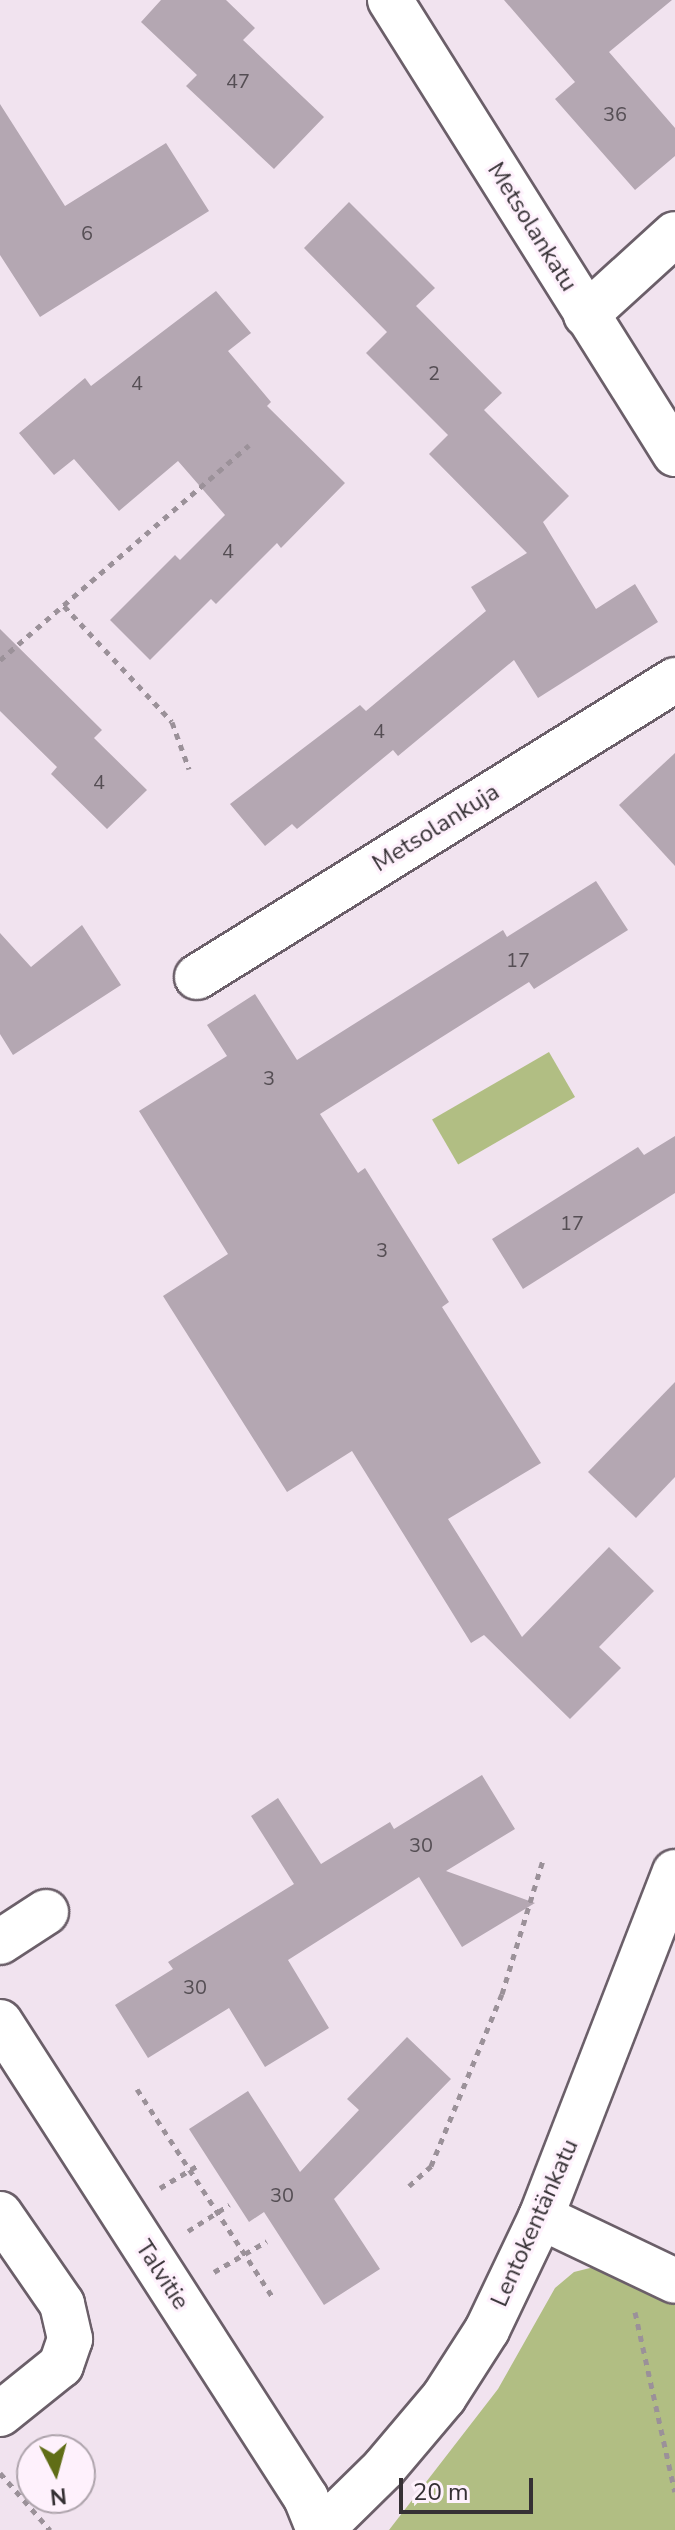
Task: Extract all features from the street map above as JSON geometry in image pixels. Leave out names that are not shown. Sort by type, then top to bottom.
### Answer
[{"type":"street","name":"Metsolankatu","points":[[390,0],[675,454]]},
{"type":"street","points":[[586,315],[675,234]]},
{"type":"street","name":"Metsolankuja","points":[[197,977],[675,680]]},
{"type":"street","name":"Lentokentänkatu","points":[[320,2530],[384,2468],[444,2397],[487,2330],[541,2217],[675,1872]]},
{"type":"street","points":[[0,1942],[46,1912]]},
{"type":"street","name":"Talvitie","points":[[0,2022],[306,2498],[320,2530]]},
{"type":"street","points":[[0,2214],[62,2304],[70,2339],[61,2365],[0,2414]]},
{"type":"street","points":[[541,2217],[621,2252],[675,2281]]},
{"type":"path","points":[[0,660],[249,445]]},
{"type":"path","points":[[64,606],[172,722],[189,769]]},
{"type":"path","points":[[409,2186],[431,2166],[502,1994],[544,1857]]},
{"type":"path","points":[[137,2089],[274,2299]]},
{"type":"path","points":[[176,2295],[267,2241]]},
{"type":"path","points":[[621,2252],[675,2492]]},
{"type":"path","points":[[0,2473],[50,2530]]},
{"type":"green space","points":[[549,1052],[575,1097],[458,1165],[432,1120]]},
{"type":"green space","points":[[598,2266],[675,2305],[675,2530],[389,2530],[498,2389],[555,2288],[574,2272]]},
{"type":"building","points":[[161,0],[226,0],[255,28],[243,40],[324,117],[274,169],[186,86],[197,75],[141,22]]},
{"type":"building","points":[[504,0],[672,0],[609,52],[675,128],[675,156],[635,190],[555,99],[575,82]]},
{"type":"building","points":[[0,104],[65,206],[166,143],[209,211],[40,317],[0,255]]},
{"type":"building","points":[[349,202],[435,288],[416,306],[502,393],[484,410],[569,496],[543,522],[596,609],[635,584],[658,622],[538,698],[514,660],[398,756],[393,750],[297,829],[292,824],[265,846],[230,804],[360,705],[366,711],[486,611],[471,587],[527,553],[429,454],[448,435],[366,353],[387,332],[304,248]]},
{"type":"building","points":[[216,291],[251,333],[228,351],[271,402],[267,406],[345,483],[281,548],[277,543],[216,604],[211,599],[150,660],[110,620],[175,555],[180,560],[225,515],[178,461],[119,511],[74,459],[54,475],[19,433],[85,378],[91,386]]},
{"type":"building","points":[[0,629],[102,730],[94,738],[147,790],[107,829],[51,774],[57,767],[0,711]]},
{"type":"building","points":[[675,753],[675,866],[619,805]]},
{"type":"building","points":[[596,881],[628,930],[534,989],[529,982],[320,1114],[358,1173],[365,1168],[449,1302],[442,1307],[541,1463],[448,1519],[522,1637],[609,1547],[654,1591],[599,1647],[621,1668],[570,1719],[484,1635],[471,1643],[352,1451],[287,1492],[163,1296],[228,1254],[139,1111],[227,1056],[207,1025],[255,994],[297,1060],[503,930],[507,937]]},
{"type":"building","points":[[82,925],[121,985],[13,1055],[0,1034],[0,933],[31,967]]},
{"type":"building","points":[[675,1136],[675,1193],[523,1289],[492,1239],[638,1147],[644,1155]]},
{"type":"building","points":[[675,1382],[675,1477],[636,1518],[588,1472]]},
{"type":"building","points":[[482,1775],[515,1829],[446,1871],[535,1903],[462,1947],[419,1877],[288,1960],[329,2028],[265,2067],[229,2008],[148,2058],[115,2005],[173,1969],[168,1962],[294,1884],[251,1816],[278,1798],[321,1864],[390,1822],[394,1829]]},
{"type":"building","points":[[407,2037],[451,2079],[334,2199],[380,2269],[324,2305],[264,2212],[249,2222],[189,2129],[248,2091],[300,2172],[359,2110],[347,2099]]}]
